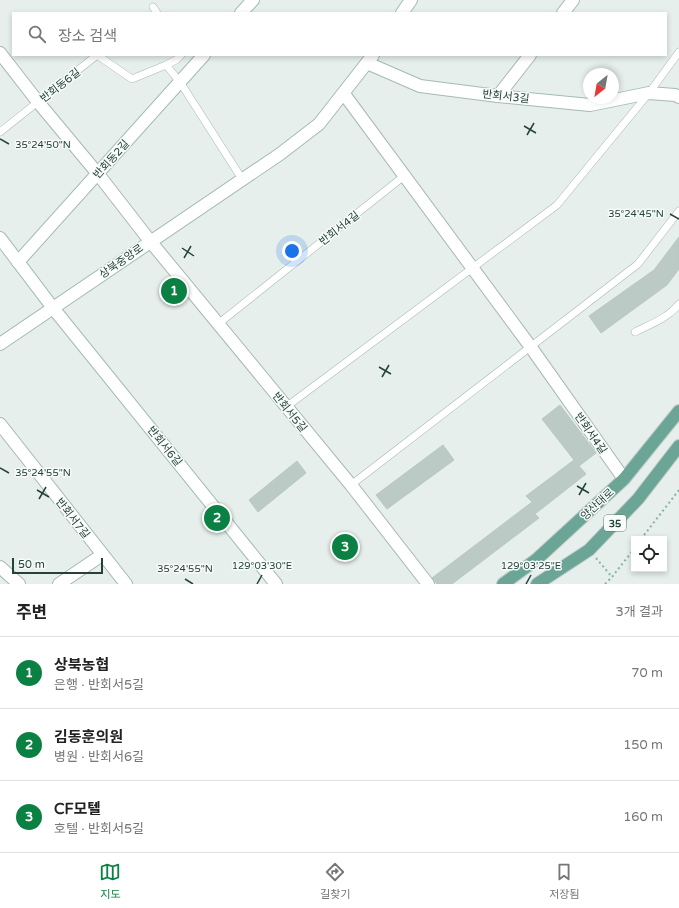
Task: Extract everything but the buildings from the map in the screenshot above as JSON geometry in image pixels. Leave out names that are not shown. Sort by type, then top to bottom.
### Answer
[{"type":"main road","name":"양산대로","points":[[503,584],[537,559],[624,480],[679,411]]},
{"type":"main road","name":"35","points":[[537,584],[589,550],[638,499],[679,446]]},
{"type":"street","points":[[242,12],[253,0]]},
{"type":"street","points":[[403,12],[411,0]]},
{"type":"street","points":[[564,12],[573,0]]},
{"type":"street","name":"반회서5길","points":[[0,53],[150,241],[351,485],[428,584]]},
{"type":"street","name":"반회동2길","points":[[18,262],[203,56]]},
{"type":"street","points":[[502,91],[529,56]]},
{"type":"street","name":"반회서3길","points":[[370,59],[420,86],[502,91],[590,105],[649,93],[675,95],[679,97]]},
{"type":"street","name":"상북중앙로","points":[[0,344],[280,154],[320,124],[370,59]]},
{"type":"street","name":"반회서4길","points":[[344,94],[530,346],[624,480]]},
{"type":"street","points":[[0,238],[53,308]]},
{"type":"street","name":"반회서6길","points":[[53,308],[276,584]]},
{"type":"street","name":"반회서7길","points":[[0,424],[126,584]]},
{"type":"street","points":[[59,584],[102,555]]},
{"type":"street","points":[[0,567],[19,584]]},
{"type":"lane","points":[[286,407],[557,205],[649,93],[679,52]]},
{"type":"lane","name":"반회동6길","points":[[0,132],[96,56]]},
{"type":"lane","name":"반회동6길","points":[[98,56],[132,79],[166,65]]},
{"type":"lane","points":[[180,56],[176,60],[166,65],[180,82],[242,179]]},
{"type":"lane","name":"반회서4길","points":[[218,324],[404,176]]},
{"type":"lane","points":[[351,485],[638,264],[679,211]]},
{"type":"lane","points":[[635,332],[665,317],[679,304]]},
{"type":"path","points":[[643,536],[679,490]]},
{"type":"path","points":[[589,550],[612,577]]},
{"type":"path","points":[[605,584],[631,553]]},
{"type":"place","name":"상북농협","points":[[174,291]]},
{"type":"place","name":"김동훈의원","points":[[217,518]]},
{"type":"place","name":"CF모텔","points":[[345,547]]}]
